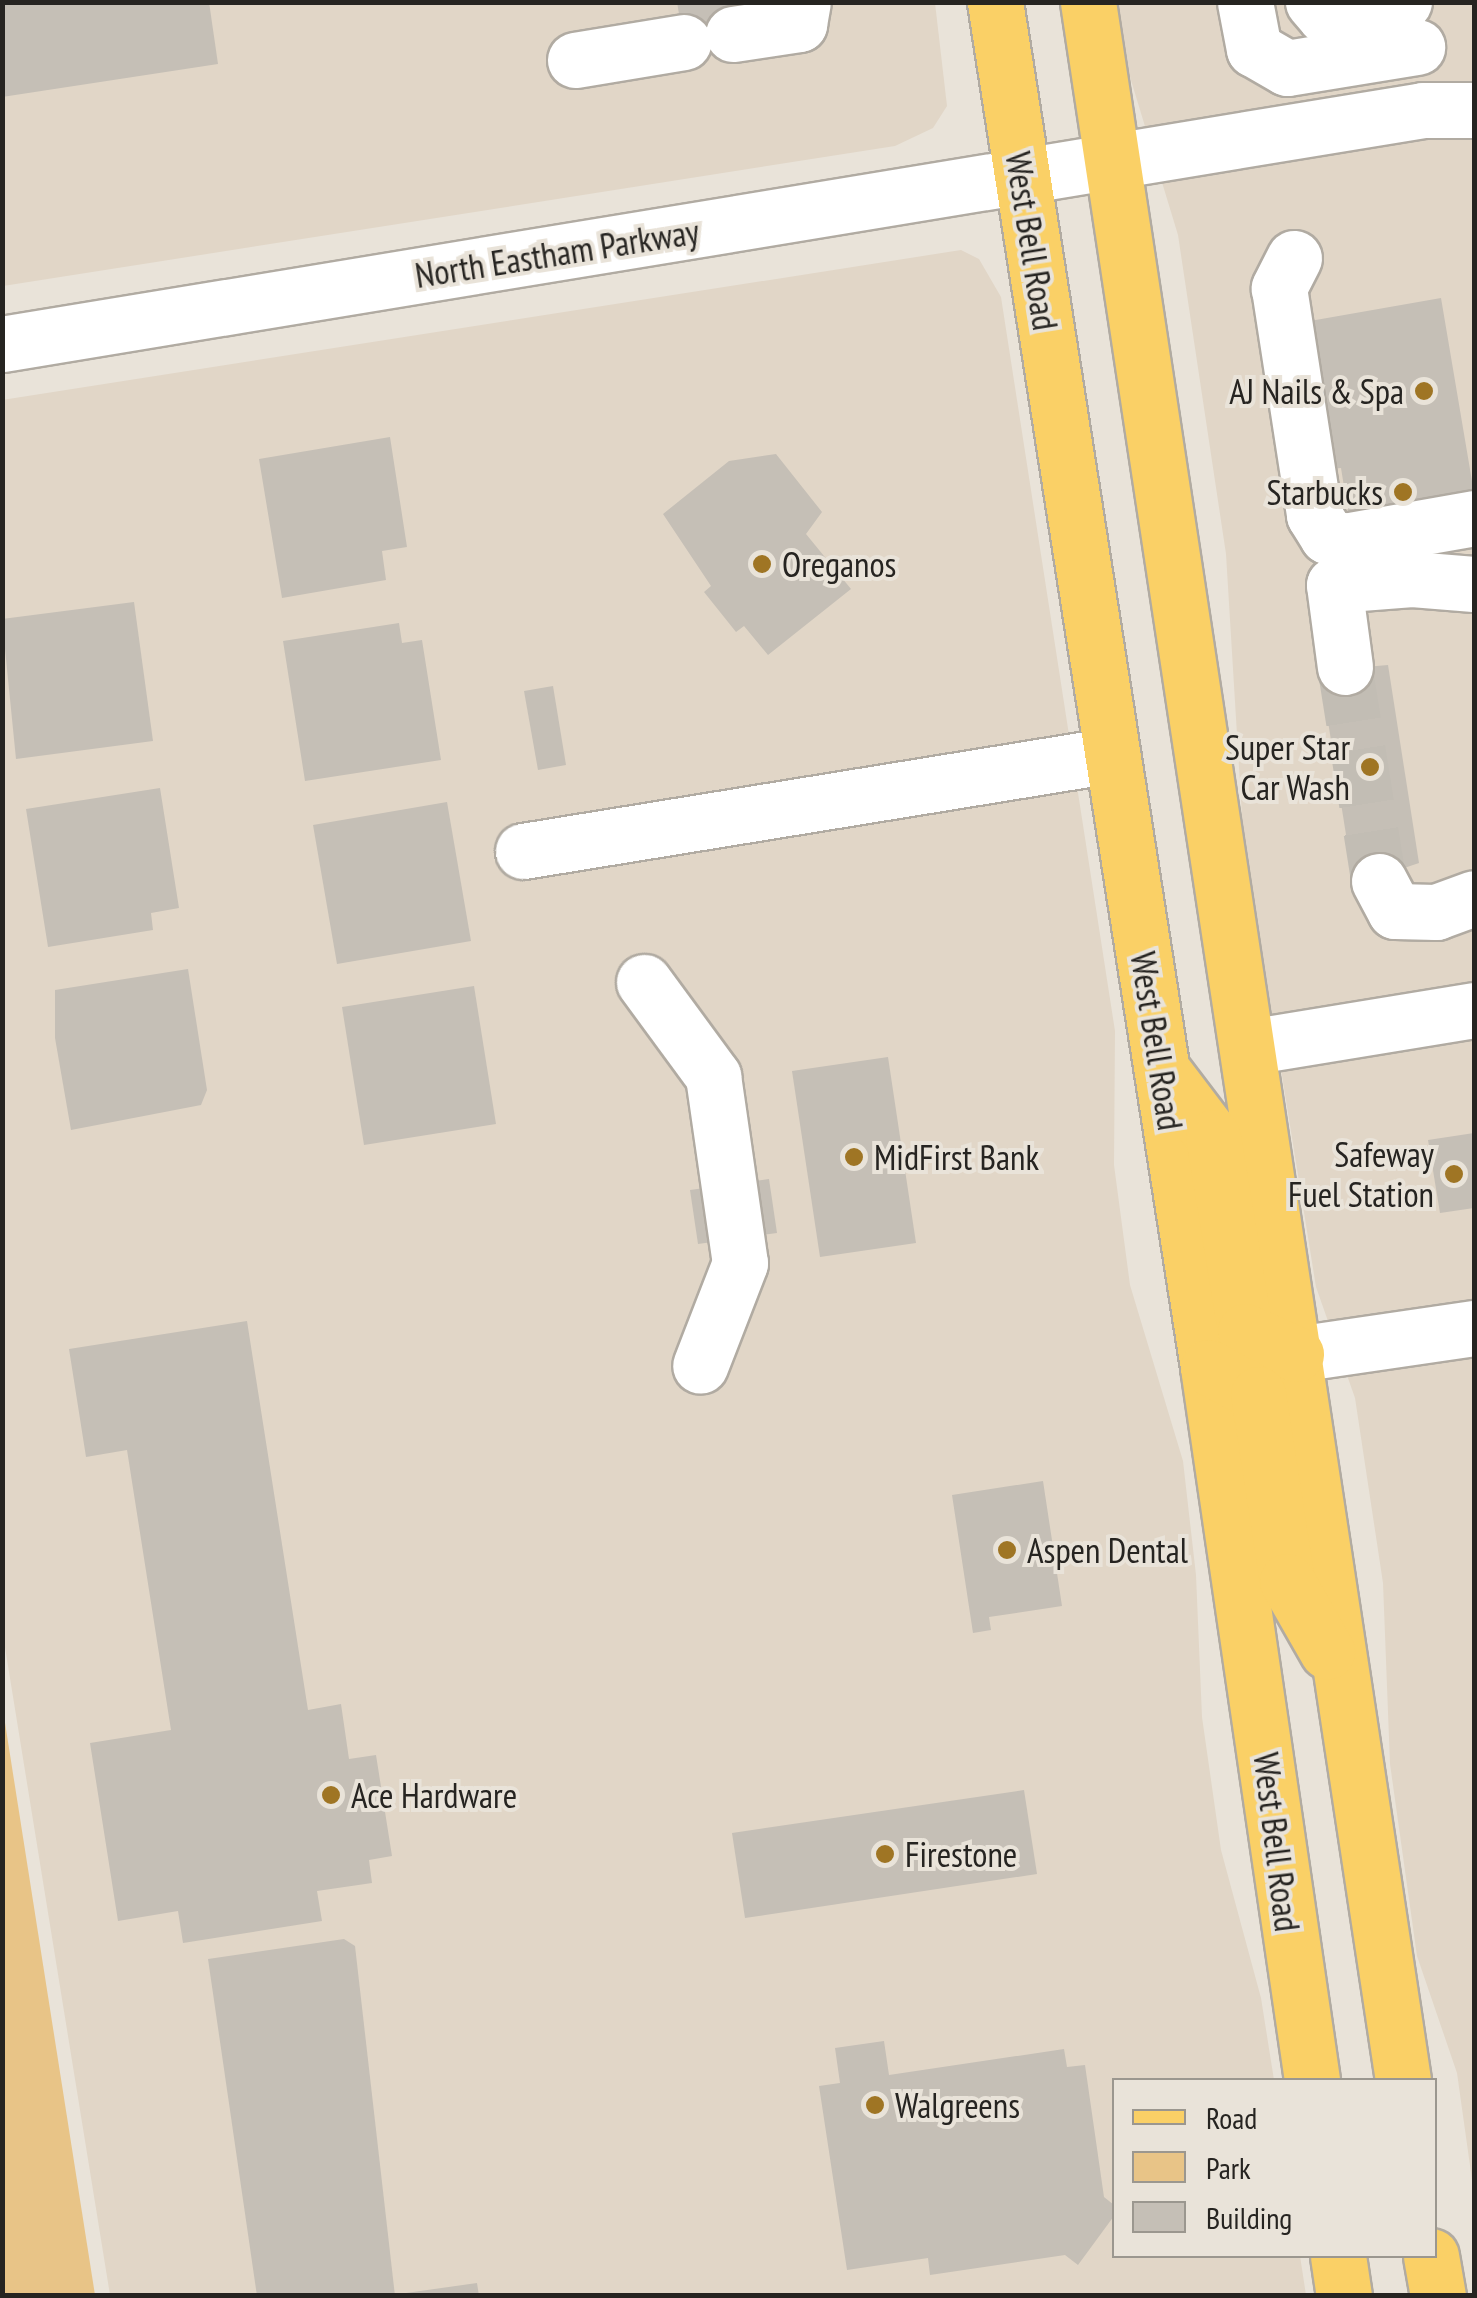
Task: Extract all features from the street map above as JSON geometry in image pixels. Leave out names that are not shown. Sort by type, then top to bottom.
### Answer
[{"type":"main road","name":"West Bell Road","points":[[995,2],[1208,1366],[1312,2078]]},
{"type":"main road","points":[[1088,2],[1404,2078]]},
{"type":"main road","points":[[1161,1068],[1213,1137],[1244,1331],[1296,1354]]},
{"type":"main road","points":[[1208,1366],[1258,1394],[1287,1581],[1345,1683]]},
{"type":"main road","points":[[1338,2258],[1344,2296]]},
{"type":"main road","points":[[1431,2258],[1438,2296]]},
{"type":"street","points":[[574,60],[799,24],[803,2]]},
{"type":"street","points":[[1245,2],[1254,50],[1287,68],[1410,17]]},
{"type":"street","points":[[1313,2],[1325,16],[1410,17]]},
{"type":"street","points":[[1410,17],[1449,110]]},
{"type":"street","name":"North Eastham Parkway","points":[[2,344],[1449,110]]},
{"type":"street","points":[[1294,258],[1279,288],[1314,515],[1327,536],[1344,541],[1474,518]]},
{"type":"street","points":[[1403,580],[1474,560]]},
{"type":"street","points":[[1403,580],[1443,611],[1474,608]]},
{"type":"street","points":[[1345,667],[1334,585],[1403,580],[1474,584]]},
{"type":"street","points":[[524,850],[1112,755]]},
{"type":"street","points":[[1379,882],[1395,911],[1436,912],[1474,898]]},
{"type":"street","points":[[644,982],[713,1076],[740,1264],[700,1366]]},
{"type":"street","points":[[1249,1047],[1474,1010]]},
{"type":"street","points":[[1296,1354],[1474,1328]]},
{"type":"shaded area","points":[[3,3],[935,3],[947,106],[933,128],[895,146],[3,286]]},
{"type":"shaded area","points":[[1114,3],[1474,3],[1474,2194],[1457,2073],[1417,1956],[1390,1764],[1383,1583],[1355,1398],[1316,1287],[1243,833],[1226,554],[1178,235],[1120,44]]},
{"type":"shaded area","points":[[961,250],[979,259],[1001,297],[1115,1031],[1114,1165],[1130,1285],[1183,1461],[1196,1575],[1202,1717],[1221,1850],[1261,1998],[1274,2078],[1112,2078],[1112,2258],[1300,2258],[1306,2295],[110,2295],[3,1635],[2,400]]},
{"type":"green space","points":[[3,1710],[95,2295],[3,2295]]},
{"type":"building","points":[[2,2],[209,2],[218,64],[2,97]]},
{"type":"building","points":[[677,2],[728,2],[735,48],[686,56]]},
{"type":"building","points":[[1441,298],[1474,493],[1350,524],[1341,468],[1331,469],[1310,321]]},
{"type":"building","points":[[390,437],[407,547],[382,551],[386,580],[282,598],[259,459]]},
{"type":"building","name":"Oreganos","points":[[776,454],[822,512],[806,534],[851,589],[768,655],[744,626],[736,632],[704,592],[711,586],[663,514],[729,461]]},
{"type":"building","points":[[134,602],[153,741],[16,759],[2,619]]},
{"type":"building","points":[[399,623],[402,643],[422,640],[441,760],[305,781],[283,641]]},
{"type":"building","name":"Super Star Car Wash","points":[[1388,665],[1419,863],[1354,885],[1320,671]]},
{"type":"building","points":[[553,686],[566,765],[538,770],[524,691]]},
{"type":"building","points":[[160,788],[179,908],[151,913],[153,930],[48,947],[26,809]]},
{"type":"building","points":[[447,802],[471,941],[337,964],[313,825]]},
{"type":"building","points":[[188,969],[207,1090],[201,1105],[71,1130],[55,1038],[55,990]]},
{"type":"building","points":[[474,986],[496,1124],[364,1145],[342,1007]]},
{"type":"building","name":"MidFirst Bank","points":[[888,1057],[916,1243],[820,1257],[792,1071]]},
{"type":"building","name":"Safeway Fuel Station","points":[[1474,1133],[1474,1208],[1440,1213],[1428,1140]]},
{"type":"building","points":[[769,1179],[777,1233],[698,1244],[690,1190]]},
{"type":"building","points":[[247,1321],[308,1710],[341,1704],[349,1759],[376,1755],[392,1856],[369,1860],[372,1883],[317,1891],[322,1921],[183,1943],[178,1911],[118,1921],[90,1743],[171,1730],[127,1450],[86,1457],[69,1349]]},
{"type":"building","name":"Aspen Dental","points":[[1043,1481],[1062,1606],[989,1617],[991,1630],[973,1633],[952,1495]]},
{"type":"building","name":"Firestone","points":[[1024,1790],[1037,1874],[745,1918],[732,1833]]},
{"type":"building","points":[[344,1939],[355,1946],[395,2296],[257,2296],[208,1959]]},
{"type":"building","name":"Walgreens","points":[[884,2041],[889,2075],[1064,2049],[1067,2067],[1085,2065],[1104,2197],[1112,2203],[1112,2219],[1078,2265],[1065,2255],[930,2275],[928,2258],[847,2270],[819,2086],[840,2083],[835,2048]]},
{"type":"building","points":[[477,2283],[479,2296],[406,2296],[406,2293]]},
{"type":"tunnel","points":[[1345,667],[1379,881]]},
{"type":"place","name":"AJ Nails & Spa","points":[[1424,391]]},
{"type":"place","name":"Starbucks","points":[[1403,492]]},
{"type":"place","name":"Oreganos","points":[[762,564]]},
{"type":"place","name":"Super Star Car Wash","points":[[1370,767]]},
{"type":"place","name":"MidFirst Bank","points":[[854,1157]]},
{"type":"place","name":"Safeway Fuel Station","points":[[1454,1174]]},
{"type":"place","name":"Aspen Dental","points":[[1007,1550]]},
{"type":"place","name":"Ace Hardware","points":[[331,1795]]},
{"type":"place","name":"Firestone","points":[[885,1854]]},
{"type":"place","name":"Walgreens","points":[[875,2105]]}]
